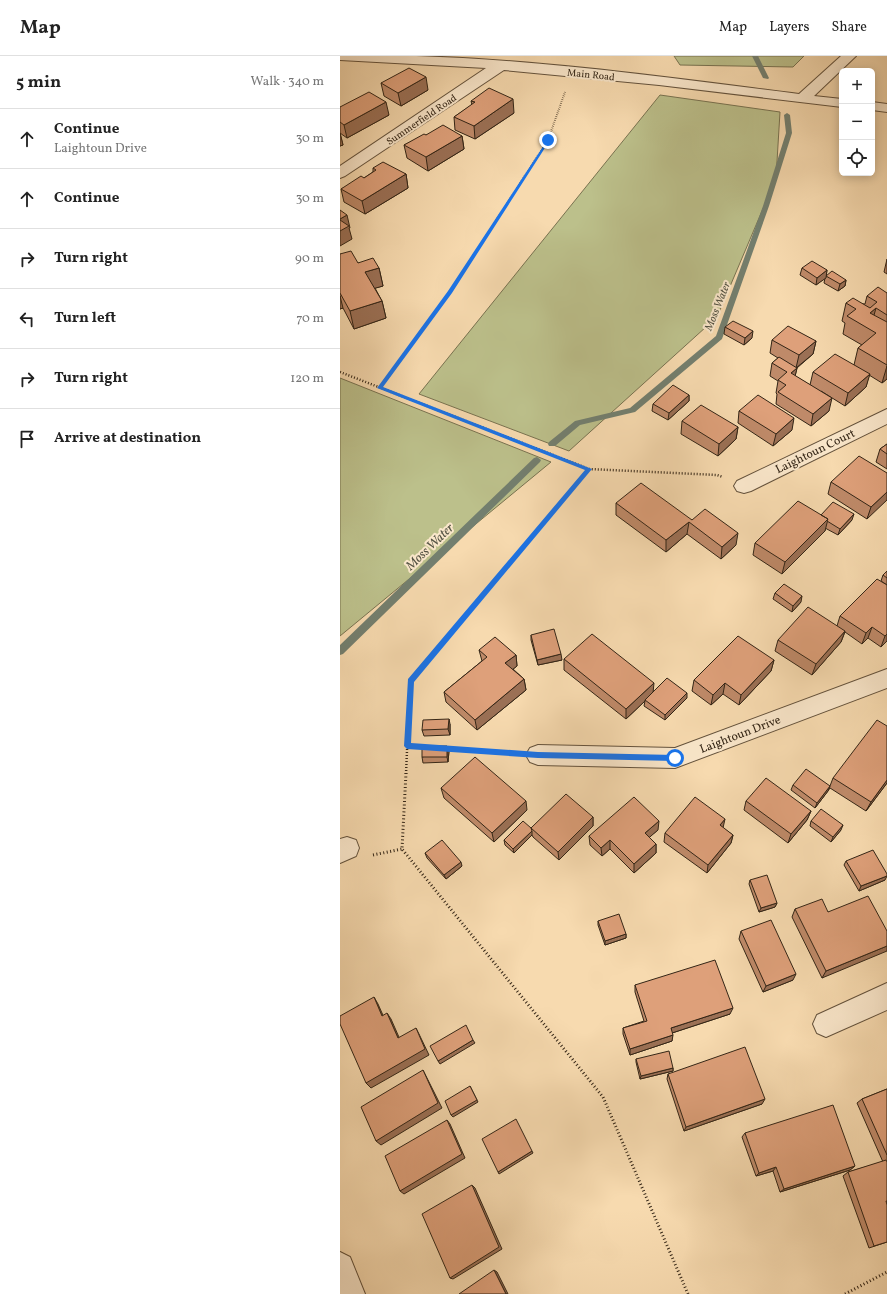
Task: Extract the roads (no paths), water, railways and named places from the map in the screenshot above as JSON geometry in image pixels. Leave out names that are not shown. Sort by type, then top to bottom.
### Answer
[{"type":"street","name":"Main Road","points":[[340,56],[501,65],[659,81],[839,103]]},
{"type":"street","points":[[802,99],[849,56]]},
{"type":"street","name":"Summerfield Road","points":[[340,173],[501,65]]},
{"type":"street","points":[[875,106],[887,108]]},
{"type":"street","name":"Laightoun Court","points":[[744,486],[887,416]]},
{"type":"street","name":"Laightoun Drive","points":[[538,755],[675,758],[887,678]]},
{"type":"street","points":[[826,1024],[887,996]]},
{"type":"street","points":[[340,1267],[350,1294]]},
{"type":"waterway","name":"Moss Water","points":[[755,56],[766,78]]},
{"type":"waterway","name":"Moss Water","points":[[552,444],[578,423],[632,410],[719,337],[766,206],[789,133],[787,115]]},
{"type":"waterway","name":"Moss Water","points":[[340,651],[537,460]]}]
